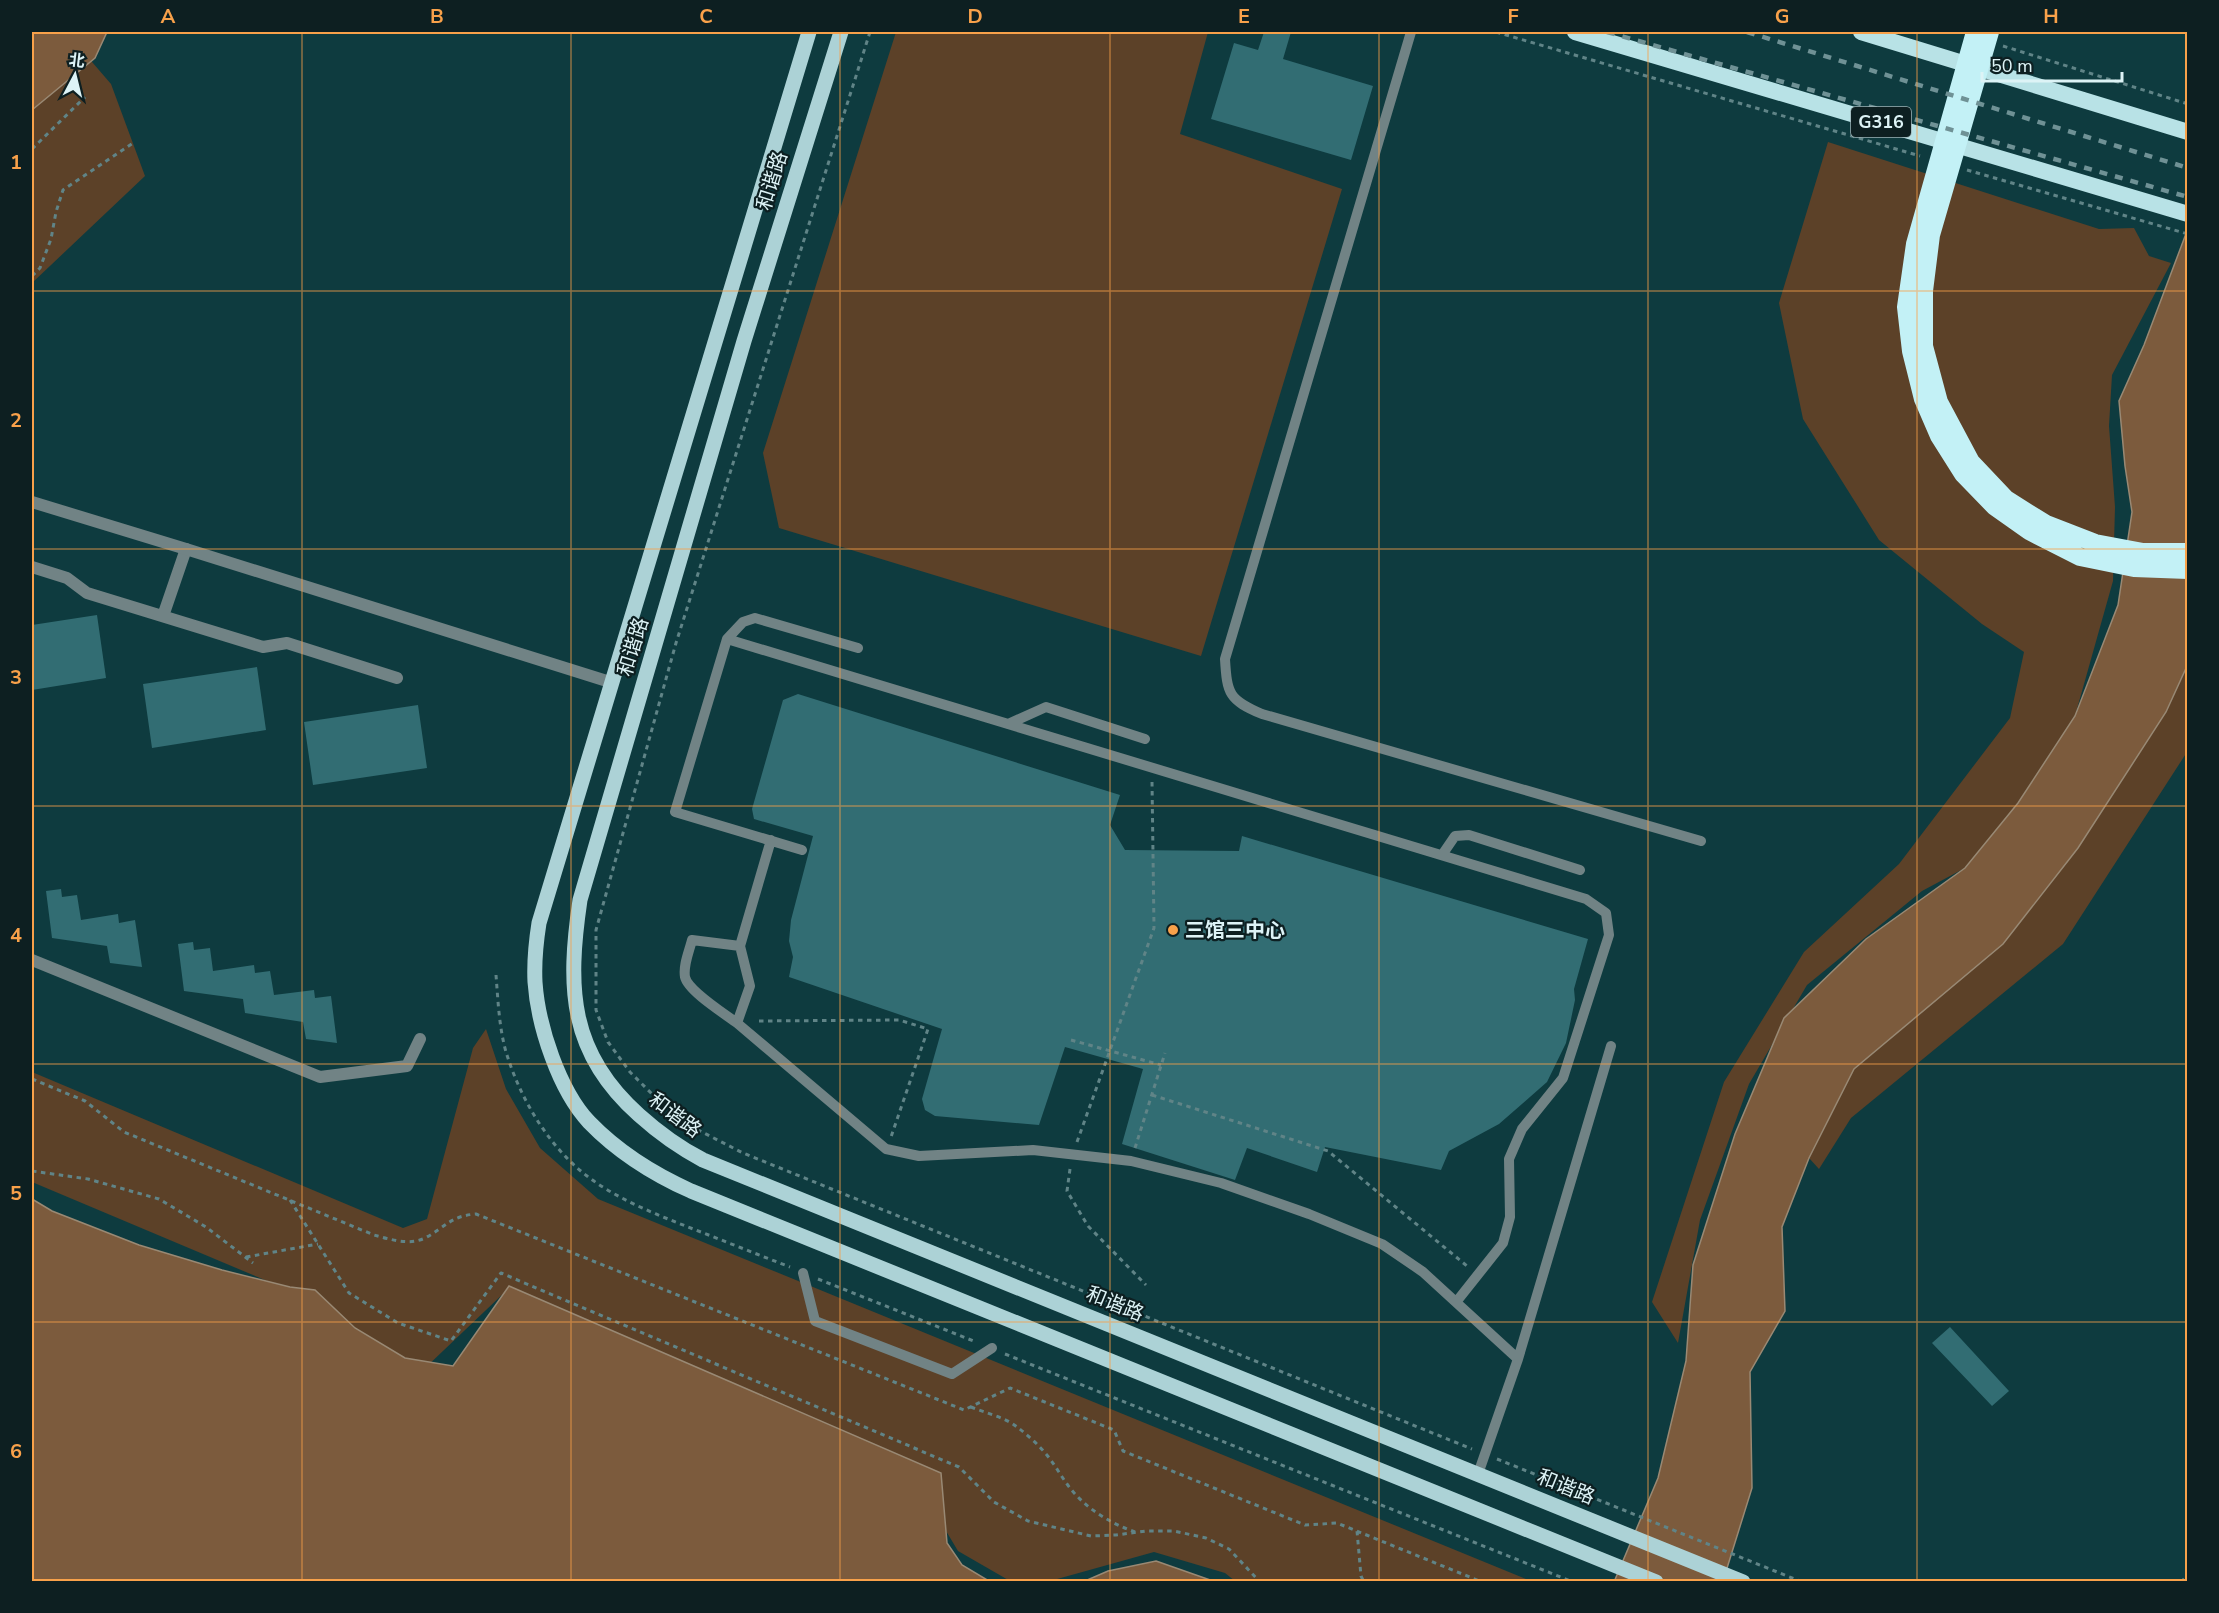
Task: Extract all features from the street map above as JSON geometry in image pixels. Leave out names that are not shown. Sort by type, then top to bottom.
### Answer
[{"type":"highway","name":"G316","points":[[1575,32],[2187,214]]},
{"type":"highway","points":[[1861,32],[2187,132]]},
{"type":"highway","points":[[1975,32],[1915,244],[1906,307],[1911,351],[1923,399],[1939,436],[1963,474],[1995,507],[2030,531],[2080,557],[2134,568],[2187,570]]},
{"type":"highway","points":[[1991,37],[1931,234],[1924,291],[1924,346],[1938,402],[1971,462],[2006,499],[2046,524],[2105,545],[2143,552],[2187,552]]},
{"type":"main road","name":"和谐路","points":[[809,32],[539,922],[535,949],[535,982],[546,1035],[564,1086],[588,1121],[618,1148],[658,1176],[691,1191],[1656,1581]]},
{"type":"main road","name":"和谐路","points":[[841,32],[741,353],[580,900],[575,944],[575,997],[579,1026],[589,1054],[608,1084],[629,1106],[683,1149],[704,1160],[1743,1581]]},
{"type":"street","points":[[32,502],[610,682]]},
{"type":"street","points":[[163,616],[186,549]]},
{"type":"street","points":[[32,567],[67,578],[87,593],[262,647],[287,644],[397,678]]},
{"type":"street","points":[[32,960],[320,1077],[407,1066],[420,1039]]},
{"type":"lane","points":[[1412,32],[1225,659],[1226,681],[1236,702],[1262,714],[1701,841]]},
{"type":"lane","points":[[802,849],[675,812],[727,639],[743,622],[755,618],[858,648]]},
{"type":"lane","points":[[727,639],[1586,899],[1606,913],[1609,935],[1563,1078],[1522,1130],[1509,1159],[1510,1217],[1503,1243],[1457,1301]]},
{"type":"lane","points":[[1008,724],[1046,707],[1146,739]]},
{"type":"lane","points":[[1442,855],[1455,836],[1469,835],[1580,870]]},
{"type":"lane","points":[[738,1023],[750,986],[740,946],[771,840]]},
{"type":"lane","points":[[740,946],[692,940],[685,963],[685,979],[695,991],[738,1023],[886,1149],[919,1156],[1033,1150],[1131,1161],[1210,1180],[1309,1214],[1382,1244],[1423,1272],[1518,1359]]},
{"type":"lane","points":[[1478,1474],[1518,1359],[1611,1046]]},
{"type":"lane","points":[[803,1273],[815,1321],[952,1374],[992,1348]]},
{"type":"path","points":[[870,32],[676,644],[596,930],[596,1010],[608,1042],[630,1072],[657,1099],[700,1131],[743,1153],[1750,1562],[1802,1581]]},
{"type":"path","points":[[1496,32],[1920,156]]},
{"type":"path","points":[[1991,37],[2187,104]]},
{"type":"path","points":[[32,149],[85,97]]},
{"type":"path","points":[[32,276],[40,268],[51,239],[63,190],[134,143]]},
{"type":"path","points":[[1966,169],[2187,234]]},
{"type":"path","points":[[1146,1285],[1088,1226],[1067,1191],[1072,1155],[1154,928],[1151,767]]},
{"type":"path","points":[[496,975],[498,1010],[506,1050],[517,1082],[539,1124],[586,1176],[634,1205],[1573,1581]]},
{"type":"path","points":[[772,1020],[899,1020],[928,1029],[886,1149]]},
{"type":"path","points":[[1071,1040],[1161,1065]]},
{"type":"path","points":[[1134,1151],[1165,1053]]},
{"type":"path","points":[[32,1079],[85,1101],[124,1132],[374,1235],[399,1242],[423,1239],[461,1215],[476,1214],[964,1410],[1010,1388],[1114,1430],[1123,1451],[1305,1525],[1337,1523],[1482,1581]]},
{"type":"path","points":[[1152,1095],[1328,1151],[1478,1275]]},
{"type":"path","points":[[32,1171],[88,1179],[159,1199],[206,1227],[253,1263]]},
{"type":"path","points":[[290,1200],[349,1293],[398,1323],[451,1341],[501,1273],[959,1467],[994,1502],[1028,1521],[1091,1536],[1174,1531],[1206,1538],[1229,1549],[1260,1581]]},
{"type":"path","points":[[246,1257],[318,1244]]},
{"type":"path","points":[[971,1407],[1014,1424],[1039,1446],[1077,1496],[1095,1513],[1118,1526],[1137,1532]]},
{"type":"path","points":[[1357,1531],[1364,1581]]},
{"type":"path","points":[[2181,1581],[2187,1575]]},
{"type":"shaded area","points":[[32,32],[107,32],[95,58],[32,110]]},
{"type":"shaded area","points":[[896,32],[1208,32],[1180,134],[1342,189],[1201,656],[779,528],[763,453]]},
{"type":"shaded area","points":[[80,48],[111,84],[145,176],[32,283],[32,87]]},
{"type":"shaded area","points":[[1828,142],[2099,229],[2134,228],[2149,256],[2171,263],[2112,375],[2109,426],[2115,507],[2113,581],[2075,716],[2018,803],[1965,868],[1922,891],[1807,985],[1749,1084],[1700,1220],[1678,1343],[1652,1302],[1724,1082],[1804,952],[1899,864],[2010,718],[2024,652],[1982,624],[1879,540],[1803,419],[1779,303]]},
{"type":"shaded area","points":[[2187,231],[2187,666],[2166,712],[2078,848],[2003,944],[1854,1069],[1809,1158],[1782,1227],[1785,1311],[1750,1372],[1752,1488],[1723,1581],[1614,1582],[1658,1478],[1686,1361],[1693,1265],[1735,1134],[1784,1018],[1866,939],[1965,868],[2018,803],[2075,716],[2118,605],[2132,512],[2119,401],[2144,345]]},
{"type":"shaded area","points":[[2187,666],[2187,752],[2063,944],[1851,1118],[1819,1169],[1809,1158],[1854,1069],[2003,944],[2078,848],[2166,712]]},
{"type":"shaded area","points":[[486,1029],[506,1089],[540,1148],[598,1199],[1531,1581],[1235,1581],[1225,1573],[1154,1552],[1050,1581],[1010,1581],[958,1551],[912,1474],[506,1291],[423,1370],[298,1294],[32,1182],[32,1072],[403,1228],[427,1219],[473,1048]]},
{"type":"shaded area","points":[[32,1199],[52,1211],[139,1245],[222,1270],[290,1287],[315,1290],[355,1328],[405,1358],[453,1366],[509,1286],[941,1473],[947,1543],[962,1565],[989,1581],[32,1581]]},
{"type":"shaded area","points":[[1156,1561],[1213,1581],[1085,1581],[1108,1571]]},
{"type":"building","points":[[1264,32],[1291,32],[1283,59],[1373,86],[1351,160],[1211,119],[1234,43],[1258,50]]},
{"type":"building","points":[[97,615],[106,678],[32,690],[32,625]]},
{"type":"building","points":[[257,667],[266,730],[152,748],[143,684]]},
{"type":"building","name":"三馆三中心","points":[[798,694],[1120,795],[1110,825],[1125,850],[1239,851],[1242,836],[1588,939],[1574,989],[1575,1000],[1566,1043],[1547,1082],[1499,1124],[1449,1151],[1441,1170],[1325,1147],[1317,1172],[1247,1148],[1235,1180],[1122,1144],[1143,1069],[1065,1047],[1039,1125],[935,1116],[925,1110],[922,1099],[942,1029],[789,977],[793,957],[789,941],[791,920],[813,836],[754,819],[752,809],[783,700]]},
{"type":"building","points":[[418,705],[427,768],[313,785],[304,722]]},
{"type":"building","points":[[61,889],[62,897],[77,895],[81,920],[118,914],[119,923],[135,920],[142,967],[110,963],[107,946],[52,938],[46,891]]},
{"type":"building","points":[[193,942],[194,950],[210,948],[213,971],[254,965],[255,973],[270,971],[274,995],[314,990],[315,998],[331,996],[337,1043],[306,1039],[303,1022],[245,1013],[243,999],[184,991],[178,944]]},
{"type":"building","points":[[1950,1327],[2009,1391],[1992,1406],[1932,1343]]},
{"type":"railway","points":[[1607,32],[2188,197]]},
{"type":"railway","points":[[1747,32],[2188,168]]},
{"type":"place","name":"三馆三中心","points":[[1173,930]]}]
